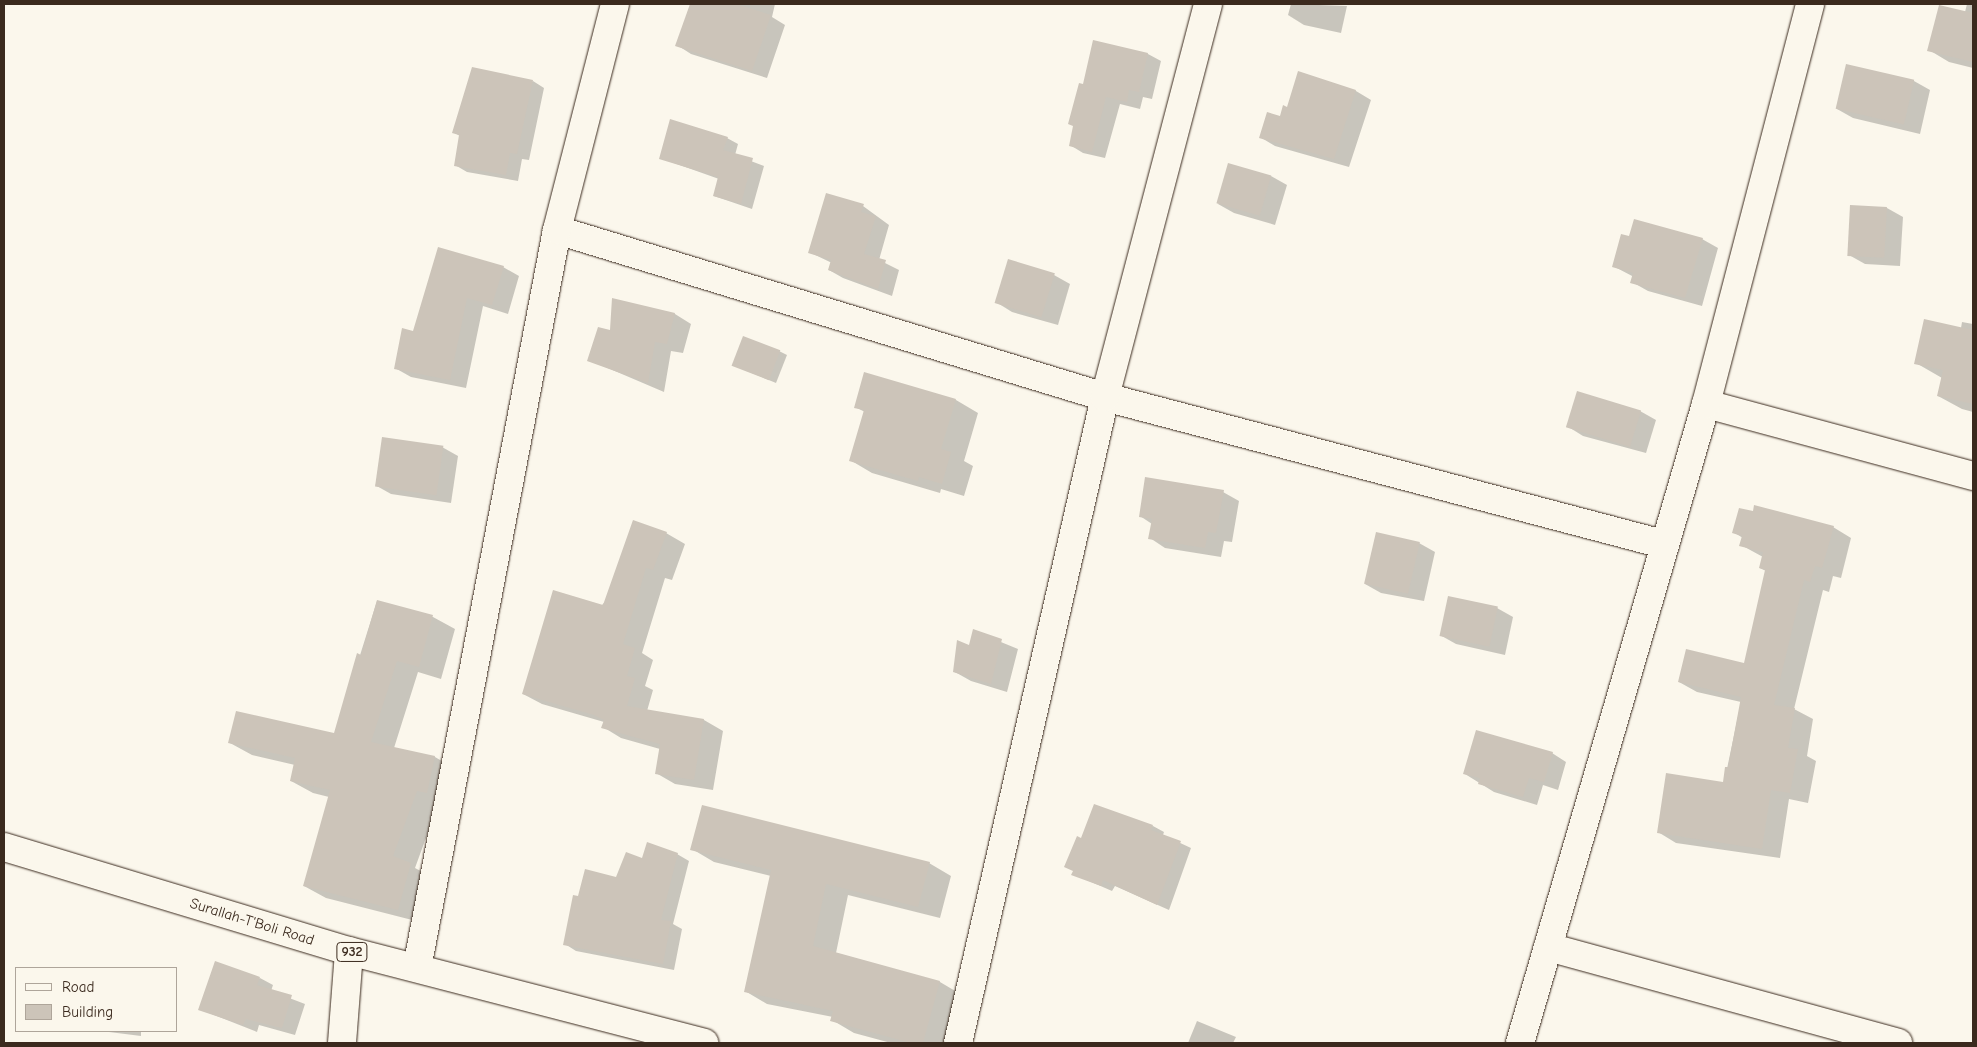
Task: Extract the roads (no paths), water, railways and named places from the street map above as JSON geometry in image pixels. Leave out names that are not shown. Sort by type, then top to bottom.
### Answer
[{"type":"street","points":[[417,968],[557,230],[615,4]]},
{"type":"street","points":[[958,1043],[1105,397],[1208,4]]},
{"type":"street","points":[[1520,1043],[1663,544],[1706,404],[1810,4]]},
{"type":"street","points":[[557,230],[1105,397],[1663,544]]},
{"type":"street","points":[[1706,404],[1973,476]]},
{"type":"street","name":"Surallah-T'Boli Road","points":[[4,848],[349,951],[704,1043]]},
{"type":"street","points":[[1548,946],[1898,1043]]},
{"type":"street","points":[[342,1043],[349,951]]}]
